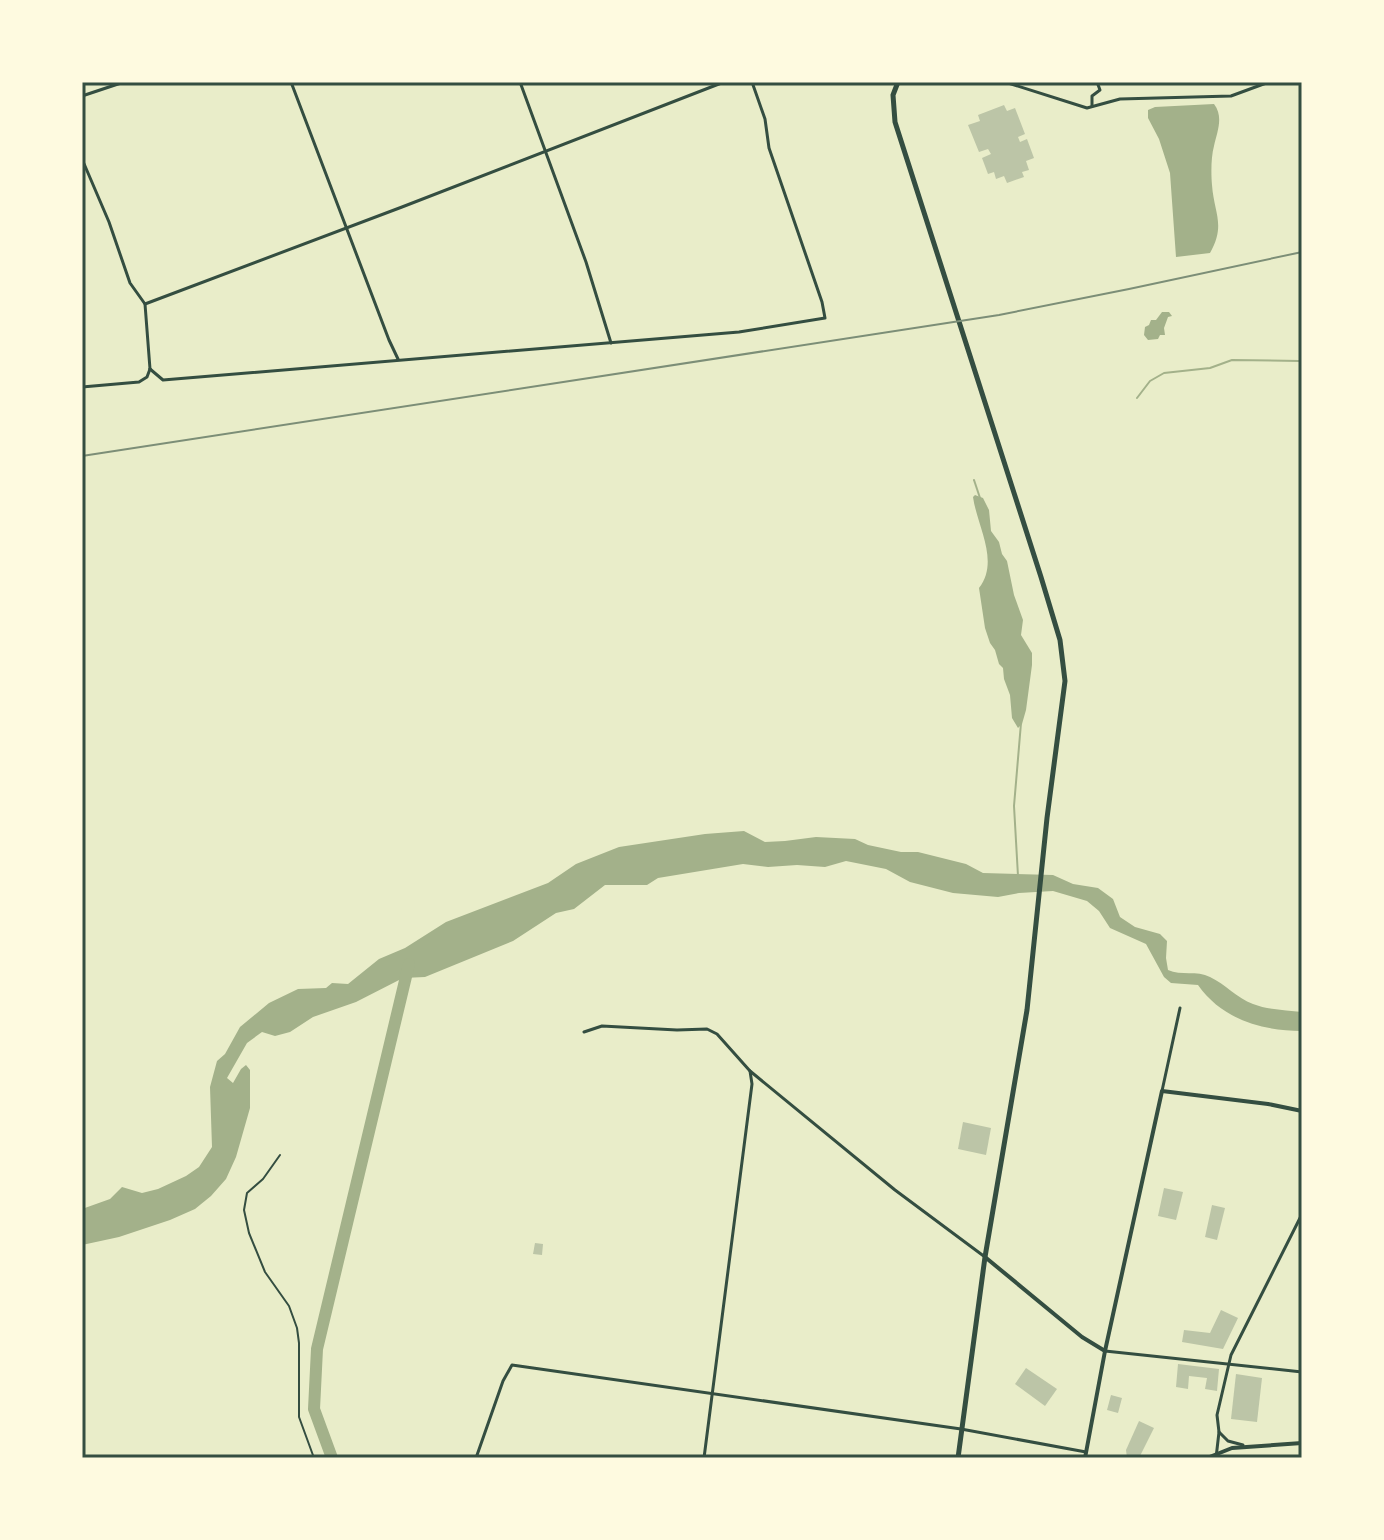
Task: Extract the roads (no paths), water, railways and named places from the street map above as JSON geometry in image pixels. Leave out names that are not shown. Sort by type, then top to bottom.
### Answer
[{"type":"main road","points":[[895,83],[892,107],[895,122],[1060,640],[1065,681],[1025,1025],[985,1257],[958,1458]]},
{"type":"street","points":[[82,96],[124,82]]},
{"type":"street","points":[[291,82],[398,359]]},
{"type":"street","points":[[520,82],[586,262],[611,343]]},
{"type":"street","points":[[145,304],[724,82]]},
{"type":"street","points":[[150,369],[163,380],[739,332],[825,318],[769,148],[765,119],[752,82]]},
{"type":"street","points":[[1005,82],[1087,108],[1120,99],[1231,96],[1269,82]]},
{"type":"street","points":[[1092,106],[1092,96],[1100,90],[1097,82]]},
{"type":"street","points":[[82,159],[109,222],[130,283],[145,304],[150,369],[147,377],[139,382],[82,387]]},
{"type":"street","points":[[476,1458],[503,1381],[512,1365],[961,1429],[1086,1455],[1105,1351],[1180,1008]]},
{"type":"street","points":[[584,1032],[602,1026],[707,1029],[717,1034],[750,1071],[895,1190],[985,1257],[1082,1337],[1105,1351],[1302,1372]]},
{"type":"street","points":[[704,1458],[752,1084],[750,1071]]},
{"type":"street","points":[[1162,1091],[1302,1111]]},
{"type":"street","points":[[1217,1455],[1217,1415],[1228,1364],[1302,1214]]},
{"type":"street","points":[[1219,1432],[1228,1441],[1256,1446]]},
{"type":"street","points":[[1207,1458],[1232,1448],[1302,1443]]},
{"type":"lane","points":[[280,1155],[263,1179],[247,1193],[244,1210],[249,1233],[265,1272],[289,1306],[297,1328],[299,1417],[314,1458]]},
{"type":"waterway","points":[[1137,398],[1150,381],[1164,373],[1210,368],[1232,360],[1302,363]]},
{"type":"waterway","points":[[974,480],[980,498]]},
{"type":"waterway","points":[[1018,876],[1014,806],[1021,723]]},
{"type":"waterway","points":[[332,1458],[314,1409],[317,1349],[409,964]]},
{"type":"railway","points":[[82,456],[999,315],[1302,252]]}]
